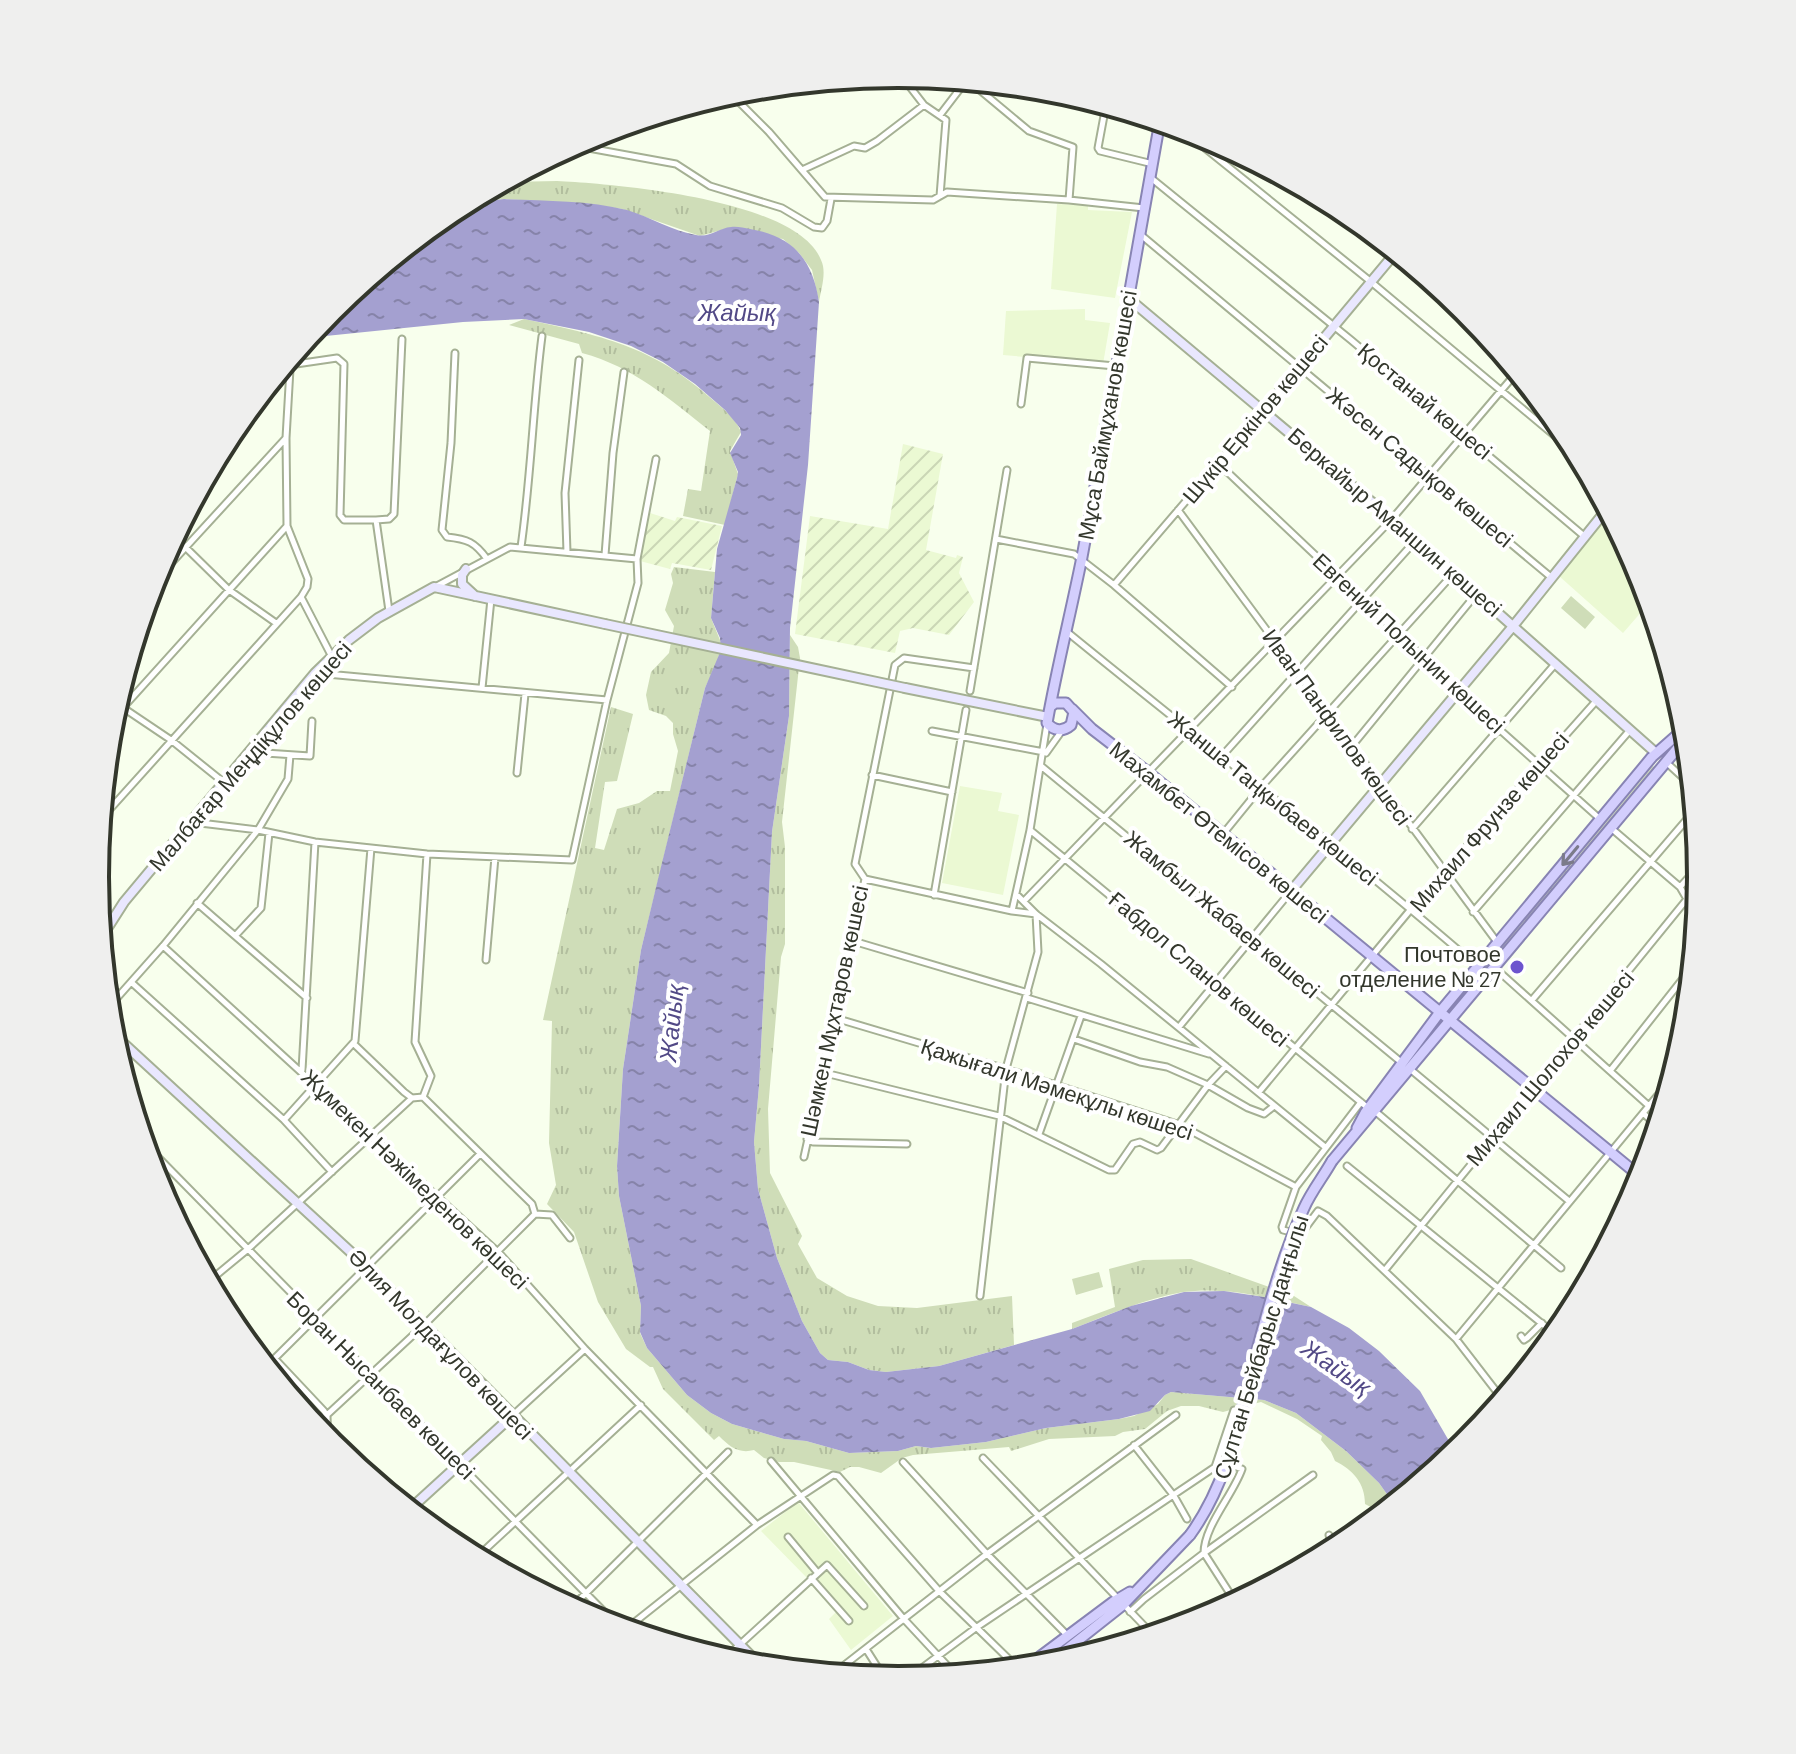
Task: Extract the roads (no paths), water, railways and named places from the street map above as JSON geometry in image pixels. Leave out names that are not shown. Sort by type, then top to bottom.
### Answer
[{"type":"main road","name":"Мұса Баймұханов көшесі","points":[[1048,716],[1081,559],[1158,132]]},
{"type":"main road","name":"Шүкір Еркінов көшесі","points":[[1264,410],[1389,260]]},
{"type":"main road","name":"Беркайыр Аманшин көшесі","points":[[1128,298],[1392,519],[1656,753]]},
{"type":"main road","points":[[1291,891],[1600,517]]},
{"type":"main road","points":[[466,569],[462,584],[476,596]]},
{"type":"main road","points":[[434,587],[491,599]]},
{"type":"main road","name":"Малбағар Меңдіқұлов көшесі","points":[[111,923],[222,781],[331,655],[389,611],[434,587]]},
{"type":"main road","name":"Махамбет Өтемісов көшесі","points":[[491,599],[1048,716]]},
{"type":"main road","points":[[1056,676],[1074,720],[1067,728]]},
{"type":"main road","name":"Махамбет Өтемісов көшесі","points":[[1048,716],[1055,703],[1069,706],[1092,729],[1631,1169]]},
{"type":"main road","name":"Махамбет Өтемісов көшесі","points":[[1048,716],[1054,729],[1092,729]]},
{"type":"main road","name":"Сұлтан Бейбарыс даңғылы","points":[[1053,1651],[1123,1605],[1190,1535],[1214,1498],[1226,1468],[1273,1292],[1305,1205],[1368,1108],[1450,1021],[1667,763],[1675,742]]},
{"type":"main road","name":"Сұлтан Бейбарыс даңғылы","points":[[1406,1066],[1440,1012],[1656,753],[1675,745]]},
{"type":"main road","name":"Әлия Молдағұлов көшесі","points":[[128,1047],[300,1202],[367,1267],[747,1651]]},
{"type":"main road","points":[[417,1502],[512,1416]]},
{"type":"main road","name":"Сұлтан Бейбарыс даңғылы","points":[[1063,1648],[1071,1640]]},
{"type":"street","points":[[911,89],[924,105],[946,120],[940,196]]},
{"type":"street","points":[[940,115],[960,91]]},
{"type":"street","points":[[983,93],[1029,131],[1073,147],[1069,200]]},
{"type":"street","points":[[741,104],[820,193],[831,199],[933,200],[947,192],[1144,208]]},
{"type":"street","points":[[802,170],[854,146],[865,148],[924,105]]},
{"type":"street","points":[[1104,116],[1100,151],[1153,164]]},
{"type":"street","points":[[594,149],[676,164],[710,186],[782,208],[814,227],[822,228],[827,221],[831,199]]},
{"type":"street","points":[[1211,153],[1546,428]]},
{"type":"street","name":"Қостанай көшесі","points":[[1150,178],[1334,326],[1585,536]]},
{"type":"street","name":"Жәсен Садықов көшесі","points":[[1140,234],[1552,578]]},
{"type":"street","points":[[521,547],[542,336]]},
{"type":"street","points":[[300,363],[337,358],[344,364],[340,515],[344,520],[389,519],[394,514],[402,339]]},
{"type":"street","points":[[455,353],[451,443],[442,530],[447,537],[468,539],[478,546],[487,559]]},
{"type":"street","points":[[1021,404],[1027,358],[1115,366]]},
{"type":"street","points":[[567,552],[565,493],[579,360]]},
{"type":"street","points":[[605,555],[613,453],[624,372]]},
{"type":"street","points":[[113,806],[307,587],[308,579],[287,526],[286,438],[290,376]]},
{"type":"street","points":[[1024,901],[1392,519],[1510,380]]},
{"type":"street","name":"Шүкір Еркінов көшесі","points":[[1114,585],[1264,410]]},
{"type":"street","points":[[177,557],[286,438]]},
{"type":"street","points":[[191,822],[258,830],[315,842],[427,854],[572,860],[607,700],[638,583],[637,559],[656,459]]},
{"type":"street","name":"Евгений Полынин көшесі","points":[[1219,464],[1457,690],[1601,819]]},
{"type":"street","points":[[970,691],[1007,470]]},
{"type":"street","name":"Иван Панфилов көшесі","points":[[1178,510],[1498,943]]},
{"type":"street","points":[[376,520],[389,611]]},
{"type":"street","points":[[129,701],[287,526]]},
{"type":"street","points":[[996,539],[1074,554],[1232,687]]},
{"type":"street","points":[[1222,756],[1416,540]]},
{"type":"street","points":[[183,544],[229,590],[276,623]]},
{"type":"street","points":[[434,587],[510,547],[637,559]]},
{"type":"street","points":[[1223,834],[1262,786],[1453,574]]},
{"type":"street","points":[[1352,746],[1477,593]]},
{"type":"street","points":[[301,597],[331,655]]},
{"type":"street","points":[[482,688],[491,599]]},
{"type":"street","name":"Жанша Таңқыбаев көшесі","points":[[1066,631],[1262,786],[1477,967]]},
{"type":"street","name":"Шәмкен Мұхтаров көшесі","points":[[804,1157],[865,879],[855,864],[897,661],[904,658],[974,668]]},
{"type":"street","points":[[1412,829],[1556,663]]},
{"type":"street","points":[[315,673],[607,700]]},
{"type":"street","points":[[517,773],[525,694]]},
{"type":"street","name":"Михаил Фрунзе көшесі","points":[[1259,1092],[1411,909],[1597,700]]},
{"type":"street","points":[[934,895],[966,710]]},
{"type":"street","points":[[127,711],[171,740],[222,781]]},
{"type":"street","name":"Мұса Баймұханов көшесі","points":[[1012,911],[1030,830],[1048,716]]},
{"type":"street","points":[[249,752],[310,756],[312,721]]},
{"type":"street","points":[[1042,764],[1053,740],[1067,728]]},
{"type":"street","points":[[1473,912],[1630,730]]},
{"type":"street","points":[[932,731],[1044,752]]},
{"type":"street","points":[[119,996],[258,830],[288,779],[290,755]]},
{"type":"street","points":[[1667,763],[1680,775]]},
{"type":"street","name":"Жамбыл Жабаев көшесі","points":[[1042,764],[1569,1201]]},
{"type":"street","points":[[872,775],[952,792]]},
{"type":"street","points":[[1532,1000],[1685,821]]},
{"type":"street","points":[[1611,827],[1680,887]]},
{"type":"street","name":"Ғабдол Сланов көшесі","points":[[1030,830],[1561,1268]]},
{"type":"street","points":[[235,936],[261,908],[269,833]]},
{"type":"street","points":[[302,1071],[315,842]]},
{"type":"street","points":[[284,1120],[354,1044],[371,848]]},
{"type":"street","points":[[423,1097],[431,1076],[415,1042],[427,854]]},
{"type":"street","points":[[486,960],[495,857]]},
{"type":"street","points":[[865,879],[1036,914]]},
{"type":"street","name":"Михаил Шолохов көшесі","points":[[1686,898],[1680,887],[1687,879]]},
{"type":"street","points":[[1179,1027],[1291,891]]},
{"type":"street","points":[[1016,894],[1036,914],[1325,1147]]},
{"type":"street","name":"Михаил Шолохов көшесі","points":[[1385,1270],[1686,900]]},
{"type":"street","points":[[197,903],[307,999]]},
{"type":"street","points":[[980,1296],[1006,1069],[1038,952],[1036,914]]},
{"type":"street","points":[[853,941],[1081,1016],[1212,1055]]},
{"type":"street","name":"Жұмекен Нәжімеденов көшесі","points":[[163,946],[499,1253],[585,1349],[757,1525]]},
{"type":"street","points":[[1494,967],[1649,1106]]},
{"type":"street","points":[[131,982],[284,1120],[332,1172]]},
{"type":"street","points":[[1610,1071],[1680,983]]},
{"type":"street","points":[[1039,1134],[1081,1016]]},
{"type":"street","name":"Қажығали Мәмекұлы көшесі","points":[[835,1018],[1180,1125],[1296,1187]]},
{"type":"street","points":[[1074,1039],[1140,1062],[1167,1067],[1264,1114],[1274,1105]]},
{"type":"street","points":[[354,1044],[412,1098]]},
{"type":"street","points":[[821,1072],[999,1116],[1109,1170],[1115,1170],[1133,1144],[1140,1142],[1157,1150],[1226,1066]]},
{"type":"street","points":[[217,1274],[412,1098],[423,1097]]},
{"type":"street","points":[[423,1097],[532,1204],[535,1214]]},
{"type":"street","points":[[1456,1339],[1655,1099]]},
{"type":"street","points":[[1368,1108],[1325,1147],[1296,1187],[1283,1230],[1299,1234],[1318,1211],[1322,1212],[1456,1339],[1496,1391]]},
{"type":"street","points":[[1643,1113],[1649,1118]]},
{"type":"street","points":[[807,1139],[813,1142],[907,1144]]},
{"type":"street","points":[[327,1421],[327,1416],[276,1360],[480,1154]]},
{"type":"street","name":"Боран Нысанбаев көшесі","points":[[163,1162],[602,1608]]},
{"type":"street","points":[[1347,1166],[1546,1326]]},
{"type":"street","points":[[324,1418],[499,1253],[535,1214],[556,1218],[570,1238]]},
{"type":"street","points":[[1521,1336],[1524,1340],[1542,1323]]},
{"type":"street","points":[[512,1416],[585,1349]]},
{"type":"street","points":[[486,1549],[641,1405]]},
{"type":"street","points":[[927,1665],[977,1627],[1081,1560],[1215,1467],[1234,1410]]},
{"type":"street","points":[[846,1664],[987,1554],[1176,1415]]},
{"type":"street","points":[[1134,1445],[1174,1496],[1187,1519]]},
{"type":"street","points":[[581,1599],[728,1452]]},
{"type":"street","points":[[983,1458],[1144,1626]]},
{"type":"street","points":[[771,1461],[903,1618],[947,1664]]},
{"type":"street","points":[[1218,1461],[1242,1469],[1207,1535],[1204,1553],[1229,1593]]},
{"type":"street","points":[[903,1462],[1076,1645]]},
{"type":"street","points":[[634,1620],[757,1525],[833,1475],[838,1476],[940,1592],[1008,1658]]},
{"type":"street","name":"Сұлтан Бейбарыс даңғылы","points":[[1123,1605],[1144,1599],[1313,1475]]},
{"type":"street","points":[[788,1537],[817,1572]]},
{"type":"street","points":[[735,1649],[824,1566],[829,1566],[864,1606]]},
{"type":"street","points":[[811,1578],[849,1621]]},
{"type":"street","points":[[866,1649],[876,1665]]},
{"type":"water","name":"Жайық","points":[[494,200],[597,204],[627,210],[696,235],[733,227],[765,232],[778,237],[798,252],[806,262],[816,287],[819,302],[808,465],[790,628],[789,716],[772,832],[754,1142],[758,1189],[777,1258],[802,1321],[820,1353],[828,1360],[886,1372],[939,1366],[1072,1329],[1131,1306],[1184,1292],[1224,1291],[1311,1307],[1349,1328],[1379,1351],[1420,1391],[1449,1441],[1388,1495],[1346,1451],[1296,1413],[1264,1400],[1171,1392],[1150,1411],[1119,1419],[1046,1428],[986,1442],[849,1453],[732,1424],[687,1395],[647,1348],[640,1332],[641,1306],[619,1196],[617,1166],[623,1069],[641,950],[705,688],[721,650],[720,638],[711,618],[717,549],[738,472],[730,453],[741,435],[740,428],[725,410],[663,362],[631,346],[589,332],[524,319],[324,336],[378,284],[418,251]]},
{"type":"place","name":"Почтовое отделение № 27","points":[[1517,967]]}]
